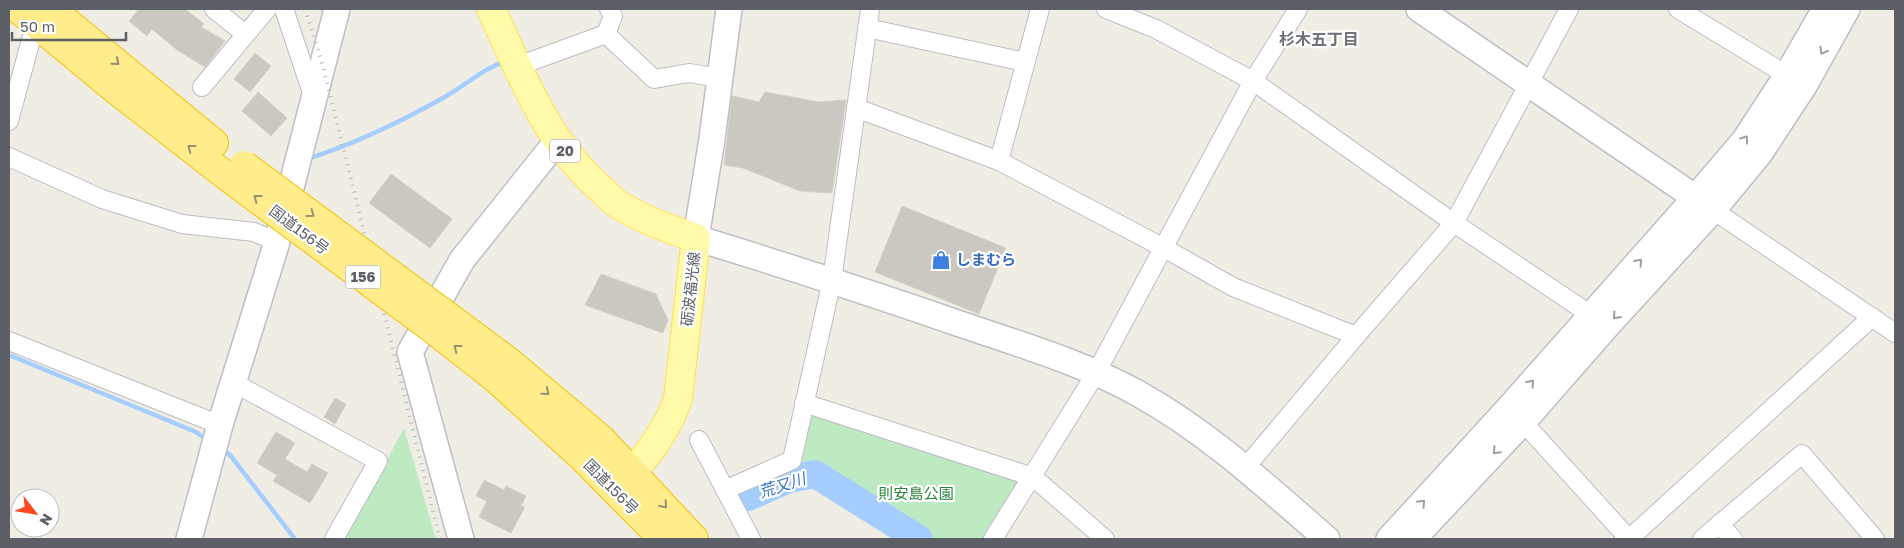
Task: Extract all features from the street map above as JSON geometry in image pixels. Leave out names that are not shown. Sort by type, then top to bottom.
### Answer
[{"type":"highway","name":"国道156号","points":[[35,14],[116,90],[237,171],[434,330],[502,370],[624,481],[694,539]]},
{"type":"highway","name":"国道156号","points":[[624,481],[663,539]]},
{"type":"main road","name":"砺波福光線","points":[[491,9],[540,112],[557,141],[584,174],[618,204],[656,224],[696,238],[678,399],[671,420],[654,447],[624,481]]},
{"type":"street","points":[[214,9],[245,34]]},
{"type":"street","points":[[202,87],[267,9]]},
{"type":"street","points":[[284,9],[315,99]]},
{"type":"street","points":[[189,539],[220,425],[277,242],[337,9]]},
{"type":"street","points":[[518,66],[606,34],[613,16],[609,9]]},
{"type":"street","points":[[729,9],[696,238],[832,280],[1046,353],[1138,394],[1196,428],[1328,539]]},
{"type":"street","points":[[725,490],[792,460],[832,280],[870,9]]},
{"type":"street","points":[[999,161],[1040,9]]},
{"type":"street","points":[[1106,9],[1156,29],[1253,81],[1454,223],[1591,315]]},
{"type":"street","points":[[993,539],[1096,374],[1253,81],[1298,9]]},
{"type":"street","points":[[1419,9],[1895,333]]},
{"type":"street","points":[[1245,468],[1454,223],[1569,9]]},
{"type":"street","points":[[1678,9],[1796,80]]},
{"type":"street","points":[[1389,539],[1591,315],[1704,204],[1760,153],[1796,80],[1825,9]]},
{"type":"street","points":[[1796,80],[1847,9]]},
{"type":"street","points":[[9,121],[35,14]]},
{"type":"street","points":[[867,28],[1025,62]]},
{"type":"street","points":[[606,34],[654,79],[689,73],[720,78]]},
{"type":"street","points":[[856,108],[999,161],[1164,248],[1233,287],[1356,336]]},
{"type":"street","points":[[461,539],[410,352],[462,260],[557,141]]},
{"type":"street","points":[[9,157],[102,199],[182,224],[254,232],[277,242]]},
{"type":"street","points":[[1413,539],[1523,422],[1607,326],[1704,204]]},
{"type":"street","points":[[1523,422],[1629,539],[1872,317]]},
{"type":"street","points":[[9,341],[220,425]]},
{"type":"street","points":[[234,383],[378,461],[334,539]]},
{"type":"street","points":[[804,403],[1033,477],[1105,539]]},
{"type":"street","points":[[699,440],[751,539]]},
{"type":"street","points":[[1702,539],[1802,454],[1875,539]]},
{"type":"street","points":[[1719,524],[1733,539]]},
{"type":"green space","name":"則安島公園","points":[[812,414],[1026,480],[987,539],[902,539],[820,487],[797,483]]},
{"type":"green space","points":[[404,428],[436,539],[345,539]]},
{"type":"building","points":[[139,9],[185,9],[204,24],[201,27],[225,41],[205,67],[177,50],[152,29],[147,36],[129,21]]},
{"type":"building","points":[[255,53],[271,66],[250,92],[234,79]]},
{"type":"building","points":[[258,92],[287,118],[271,136],[242,111]]},
{"type":"building","points":[[765,92],[819,102],[846,100],[832,193],[800,191],[743,168],[724,165],[732,96],[759,102]]},
{"type":"building","points":[[391,174],[452,219],[430,248],[369,203]]},
{"type":"building","name":"しまむら","points":[[902,206],[1006,248],[979,314],[875,272]]},
{"type":"building","points":[[601,274],[656,294],[668,320],[663,333],[585,305]]},
{"type":"building","points":[[335,398],[346,404],[335,424],[324,417]]},
{"type":"building","points":[[276,432],[295,443],[285,459],[307,472],[312,464],[328,473],[310,503],[273,481],[277,475],[257,463]]},
{"type":"building","points":[[484,480],[504,490],[506,486],[526,496],[521,506],[525,507],[511,533],[479,517],[487,501],[476,496]]},
{"type":"waterway","points":[[307,159],[342,147],[394,124],[443,98],[489,68],[506,61]]},
{"type":"waterway","points":[[9,355],[196,432],[207,440]]},
{"type":"waterway","points":[[222,450],[230,455],[295,539]]},
{"type":"waterway","name":"荒又川","points":[[748,497],[789,479],[815,474],[919,539]]},
{"type":"railway","points":[[305,9],[323,66],[440,539]]},
{"type":"place","name":"しまむら","points":[[941,260]]},
{"type":"district","name":"杉木五丁目","points":[[1319,39]]}]
